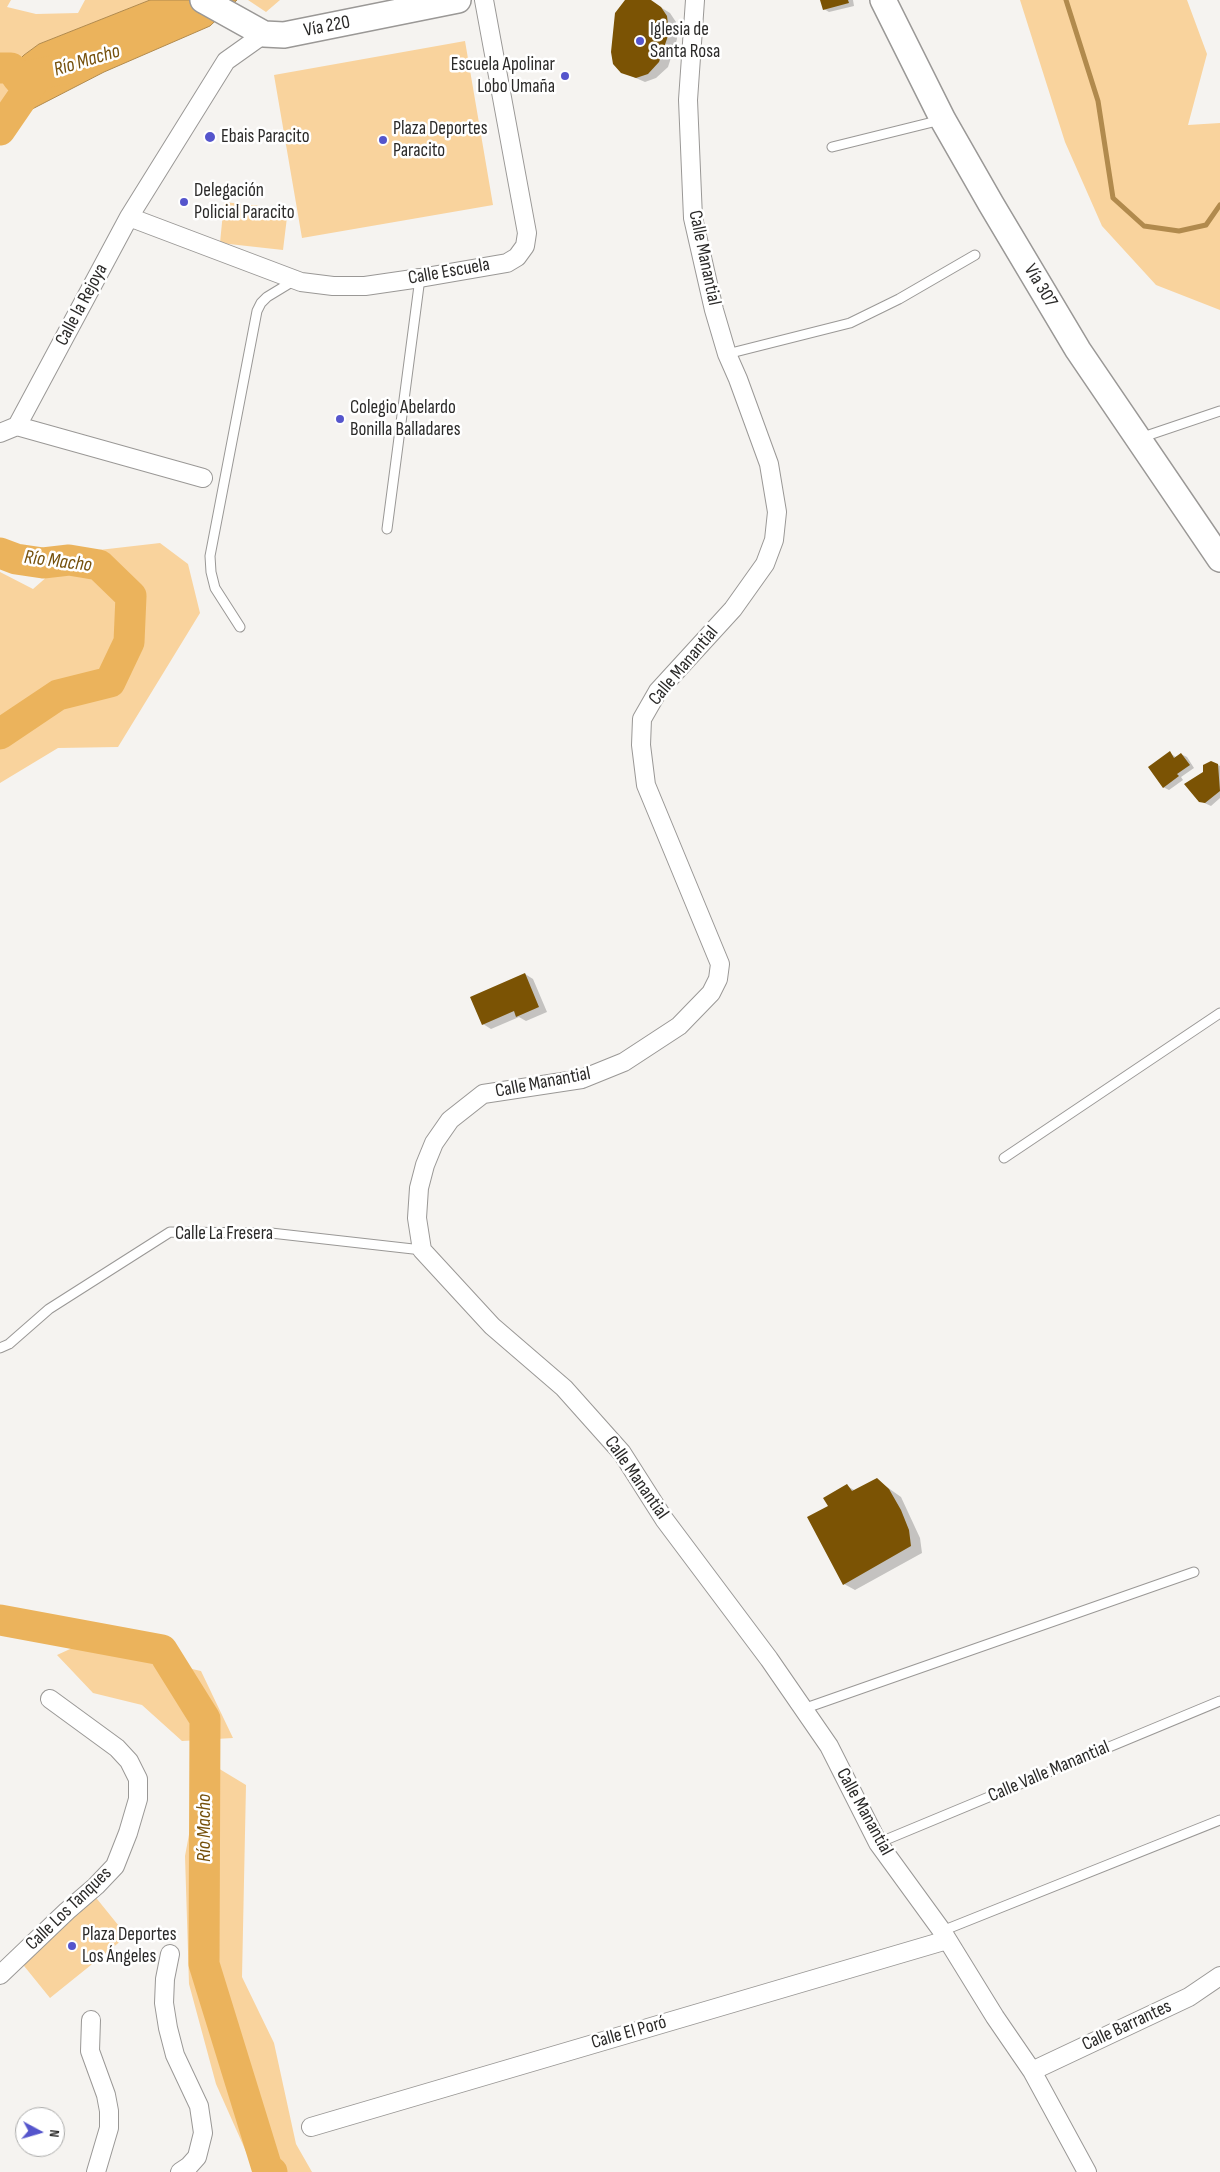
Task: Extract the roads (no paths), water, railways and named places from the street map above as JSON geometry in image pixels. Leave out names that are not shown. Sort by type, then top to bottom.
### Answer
[{"type":"street","name":"Vía 220","points":[[203,0],[256,30],[284,35],[458,0]]},
{"type":"street","name":"Calle Escuela","points":[[129,217],[295,280],[333,286],[365,286],[420,278],[506,262],[517,257],[525,246],[527,233],[484,0]]},
{"type":"street","name":"Calle Manantial","points":[[695,0],[688,100],[693,218],[714,310],[727,354],[769,464],[777,512],[774,540],[765,564],[733,608],[658,692],[642,719],[640,745],[646,785],[720,964],[718,980],[711,993],[680,1026],[624,1062],[582,1079],[483,1094],[450,1120],[434,1143],[425,1164],[419,1188],[417,1218],[422,1250],[492,1326],[564,1388],[622,1453],[664,1519],[770,1660],[829,1746],[878,1843],[944,1936],[1032,2070],[1087,2172]]},
{"type":"street","name":"Vía 307","points":[[883,0],[943,120],[1078,350],[1219,556]]},
{"type":"street","name":"Calle la Rejoya","points":[[17,426],[129,217],[226,61],[256,30]]},
{"type":"street","points":[[0,433],[17,426],[203,478]]},
{"type":"street","name":"Calle Los Tanques","points":[[0,1975],[115,1866],[128,1833],[138,1799],[138,1779],[129,1761],[117,1748],[50,1699]]},
{"type":"street","name":"Calle El Poró","points":[[311,2127],[944,1936]]},
{"type":"street","points":[[170,1954],[165,1979],[164,2003],[168,2028],[175,2054],[199,2106],[203,2132],[197,2157],[180,2172]]},
{"type":"street","name":"Calle Barrantes","points":[[1032,2070],[1189,1997],[1220,1976]]},
{"type":"street","points":[[91,2020],[90,2050],[106,2095],[109,2111],[109,2128],[96,2172]]},
{"type":"lane","points":[[832,147],[943,120]]},
{"type":"lane","points":[[727,354],[850,323],[899,299],[975,255]]},
{"type":"lane","points":[[388,529],[420,278]]},
{"type":"lane","points":[[240,627],[215,588],[210,556],[257,311],[261,302],[267,296],[295,280]]},
{"type":"lane","points":[[1140,438],[1220,411]]},
{"type":"lane","points":[[1004,1158],[1220,1014]]},
{"type":"lane","name":"Calle La Fresera","points":[[0,1348],[9,1344],[50,1309],[170,1232],[271,1233],[422,1250]]},
{"type":"lane","points":[[803,1709],[1194,1572]]},
{"type":"lane","name":"Calle Valle Manantial","points":[[878,1843],[1220,1701]]},
{"type":"lane","points":[[944,1936],[1220,1820]]},
{"type":"water","points":[[150,0],[237,0],[210,26],[104,72],[7,122],[37,76],[18,78],[11,68],[24,55],[39,44]]},
{"type":"waterway","points":[[1066,0],[1098,101],[1113,198],[1144,226],[1179,231],[1206,225],[1220,205]]},
{"type":"waterway","name":"Río Macho","points":[[0,68],[11,68],[18,78],[78,66]]},
{"type":"waterway","name":"Río Macho","points":[[0,130],[37,76]]},
{"type":"waterway","name":"Río Macho","points":[[0,553],[16,559],[43,563],[69,560],[99,565],[131,596],[129,642],[110,682],[58,695],[0,734]]},
{"type":"waterway","name":"Río Macho","points":[[0,1620],[162,1650],[205,1719],[204,1964],[267,2168],[272,2172]]},
{"type":"place","name":"Iglesia de Santa Rosa","points":[[640,41]]},
{"type":"place","name":"Escuela Apolinar Lobo Umaña","points":[[565,76]]},
{"type":"place","name":"Ebais Paracito","points":[[210,137]]},
{"type":"place","name":"Plaza Deportes Paracito","points":[[383,140]]},
{"type":"place","name":"Delegación Policial Paracito","points":[[184,202]]},
{"type":"place","name":"Colegio Abelardo Bonilla Balladares","points":[[340,419]]},
{"type":"place","name":"Plaza Deportes Los Ángeles","points":[[72,1946]]}]
